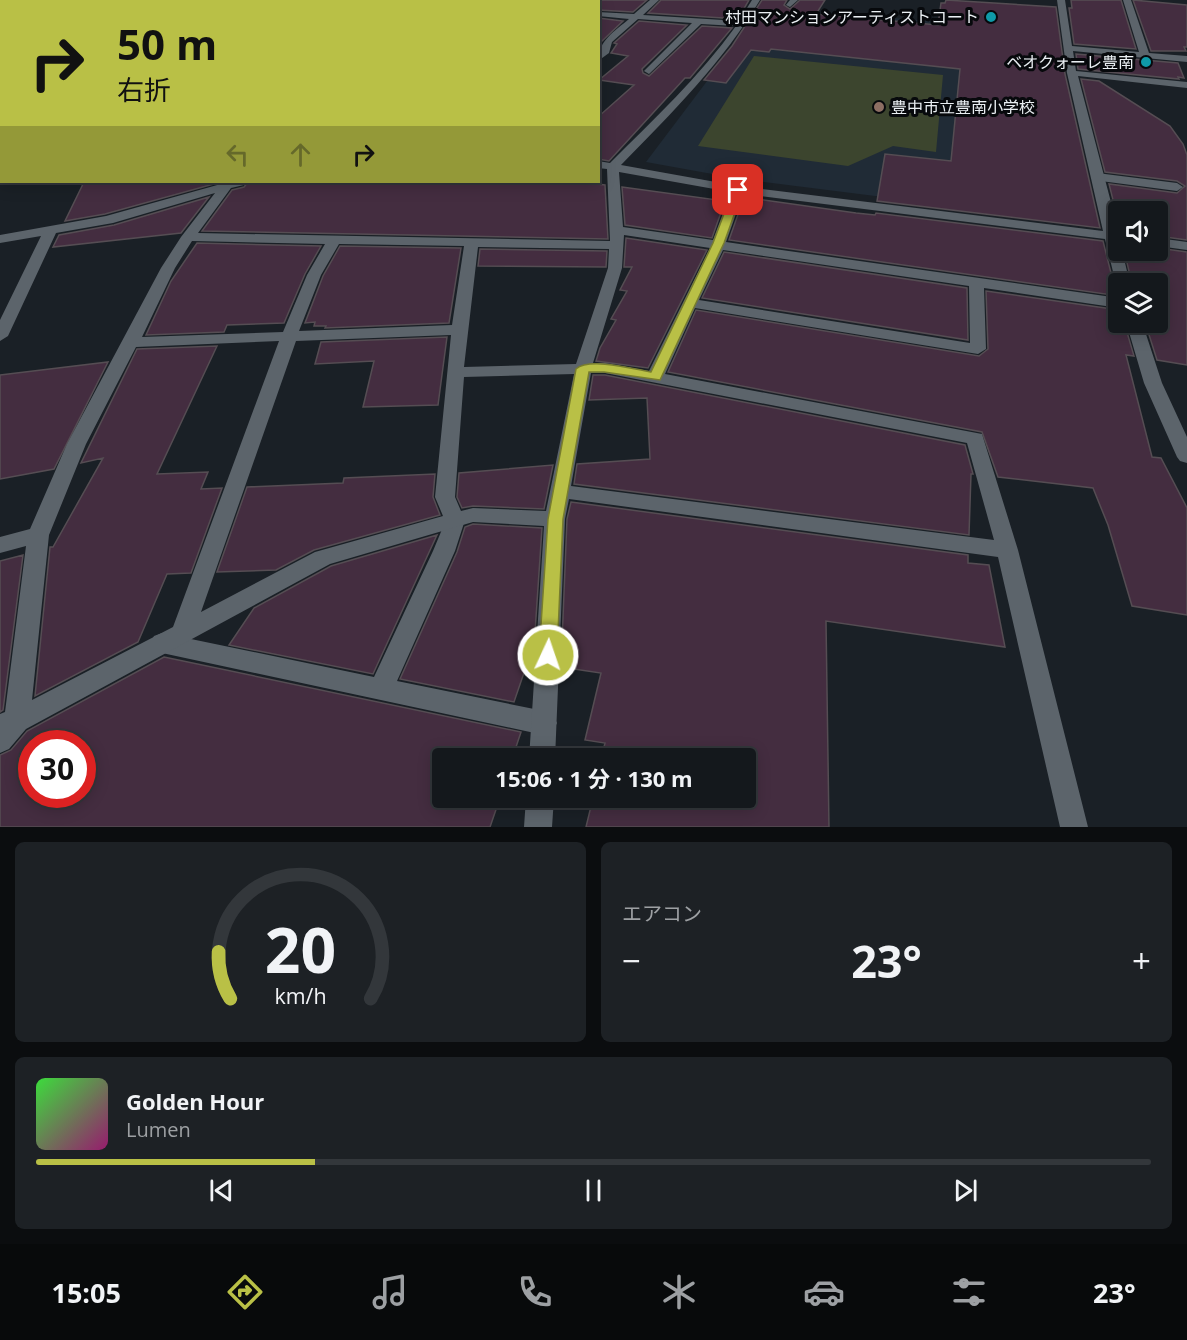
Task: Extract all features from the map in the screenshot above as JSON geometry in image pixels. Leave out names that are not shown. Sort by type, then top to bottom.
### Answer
[{"type":"street","points":[[600,56],[606,51],[608,41],[655,0]]},
{"type":"street","points":[[606,165],[699,80],[742,24],[756,0]]},
{"type":"street","points":[[1061,0],[1072,73],[1108,213]]},
{"type":"street","points":[[1127,0],[1145,55]]},
{"type":"street","points":[[600,14],[742,24]]},
{"type":"street","points":[[649,71],[699,21]]},
{"type":"street","points":[[1068,48],[1187,60]]},
{"type":"street","points":[[1072,73],[1187,85]]},
{"type":"street","points":[[606,165],[738,190],[1108,235]]},
{"type":"street","points":[[543,748],[555,519],[559,491],[583,369],[615,268],[617,237],[606,165]]},
{"type":"street","points":[[1097,177],[1177,188]]},
{"type":"street","points":[[0,239],[108,220],[233,184]]},
{"type":"street","points":[[0,741],[8,723],[38,535],[48,509],[88,421],[154,299],[161,281],[188,237],[233,184]]},
{"type":"street","points":[[655,377],[719,243],[738,190]]},
{"type":"street","points":[[0,336],[51,230]]},
{"type":"street","points":[[188,237],[472,242],[617,237],[719,243],[1108,301]]},
{"type":"street","points":[[172,638],[314,275],[334,240]]},
{"type":"street","points":[[381,689],[444,551],[455,520],[445,497],[459,330],[472,242]]},
{"type":"street","points":[[1168,243],[1187,246]]},
{"type":"street","points":[[690,303],[978,349],[976,281]]},
{"type":"street","points":[[131,342],[459,330]]},
{"type":"street","points":[[1137,333],[1153,383],[1187,457]]},
{"type":"street","points":[[455,372],[604,368],[975,438],[1007,550],[1074,827]]},
{"type":"street","points":[[559,491],[1007,550]]},
{"type":"street","points":[[8,723],[323,558],[472,515],[555,519]]},
{"type":"street","points":[[0,545],[38,535]]},
{"type":"street","points":[[172,638],[381,689],[544,723]]},
{"type":"street","points":[[538,827],[539,808]]},
{"type":"shaded area","name":"豊中市立豊南小学校","points":[[763,7],[989,26],[1081,222],[740,179],[646,162]]},
{"type":"green space","points":[[754,56],[943,75],[936,152],[893,146],[848,166],[698,146]]},
{"type":"building","points":[[600,0],[647,0],[633,12],[600,10]]},
{"type":"building","points":[[661,0],[749,0],[738,19],[648,13]]},
{"type":"building","points":[[762,0],[787,0],[784,5],[790,9],[800,0],[825,0],[816,14],[938,25],[941,3],[945,3],[946,0],[1056,7],[1065,74],[1100,228],[877,201],[885,154],[951,161],[960,69],[771,49],[769,52],[751,50],[726,83],[704,80],[732,46]]},
{"type":"building","points":[[1071,0],[1121,0],[1136,49],[1074,44],[1069,8],[1072,8]]},
{"type":"building","points":[[1133,0],[1187,5],[1187,47],[1184,47],[1186,51],[1151,51]]},
{"type":"building","points":[[600,18],[623,21],[601,42]]},
{"type":"building","points":[[639,21],[687,25],[642,69],[643,73],[649,76],[702,26],[732,28],[690,78],[685,78],[609,161],[600,159],[600,115],[634,85],[600,80],[628,56],[611,53],[617,44],[614,43]]},
{"type":"building","points":[[1076,54],[1178,63],[1184,78],[1078,69]]},
{"type":"building","points":[[1081,79],[1099,81],[1170,126],[1183,144],[1187,155],[1187,240],[1168,237],[1168,201],[1113,201],[1109,184],[1177,193],[1185,186],[1177,181],[1105,172]]},
{"type":"building","points":[[84,183],[217,183],[105,214],[65,221]]},
{"type":"building","points":[[247,183],[589,183],[605,185],[608,239],[202,231],[232,190],[244,187]]},
{"type":"building","points":[[622,187],[725,201],[712,238],[625,225]]},
{"type":"building","points":[[209,197],[181,233],[53,247],[59,235],[114,225]]},
{"type":"building","points":[[756,199],[856,213],[875,215],[876,213],[1103,241],[1111,273],[1108,273],[1108,294],[729,240],[742,203]]},
{"type":"building","points":[[626,238],[707,250],[648,368],[596,361],[600,348],[616,320],[611,319],[627,291],[620,290],[632,267],[624,267]]},
{"type":"building","points":[[197,243],[321,246],[305,274],[284,323],[227,325],[224,332],[146,335],[171,281]]},
{"type":"building","points":[[340,246],[461,248],[449,323],[325,328],[326,326],[314,326],[315,322],[305,323],[323,276]]},
{"type":"building","points":[[480,249],[607,251],[606,267],[478,266]]},
{"type":"building","points":[[1168,249],[1187,252],[1187,365],[1157,360],[1148,333],[1168,333],[1168,273],[1129,273],[1127,261],[1168,261]]},
{"type":"building","points":[[724,252],[967,288],[968,340],[702,298]]},
{"type":"building","points":[[986,291],[1108,308],[1108,333],[1127,333],[1134,356],[1126,355],[1152,457],[1161,458],[1187,508],[1187,615],[1132,606],[1108,525],[1093,488],[998,477],[982,432],[668,372],[696,310],[979,356],[988,349]]},
{"type":"building","points":[[447,337],[438,405],[363,407],[374,361],[315,364],[321,342]]},
{"type":"building","points":[[217,346],[157,474],[208,472],[201,489],[222,488],[191,573],[167,574],[138,642],[35,696],[50,547],[53,547],[103,458],[81,463],[137,349]]},
{"type":"building","points":[[108,362],[54,469],[0,479],[0,375]]},
{"type":"building","points":[[593,375],[605,375],[965,445],[973,474],[971,474],[969,535],[574,484],[577,464],[650,459],[647,398],[589,400]]},
{"type":"building","points":[[553,465],[544,509],[473,506],[462,508],[457,497],[459,473]]},
{"type":"building","points":[[435,474],[433,497],[440,515],[314,550],[276,570],[217,572],[247,487],[343,483],[344,478]]},
{"type":"building","points":[[571,502],[968,555],[968,563],[989,565],[1005,647],[826,621],[829,827],[586,827],[591,808],[756,808],[756,748],[604,748],[605,743],[585,740],[601,673],[561,667],[567,519]]},
{"type":"building","points":[[473,524],[542,528],[533,662],[528,661],[514,702],[400,679],[457,552],[465,527]]},
{"type":"building","points":[[437,535],[373,674],[229,645],[254,608],[331,566]]},
{"type":"building","points":[[23,555],[3,710],[0,712],[0,561]]},
{"type":"building","points":[[164,657],[521,732],[516,748],[432,748],[432,808],[497,808],[490,827],[0,827],[0,755],[11,750],[18,742],[18,808],[96,808],[96,730],[29,730]]},
{"type":"place","name":"村田マンションアーティストコート","points":[[991,17]]},
{"type":"place","name":"ベオクォーレ豊南","points":[[1146,62]]},
{"type":"place","name":"豊中市立豊南小学校","points":[[879,107]]},
{"type":"route","points":[[548,655],[555,519],[583,369],[604,368],[655,377],[719,243],[738,190]]}]
